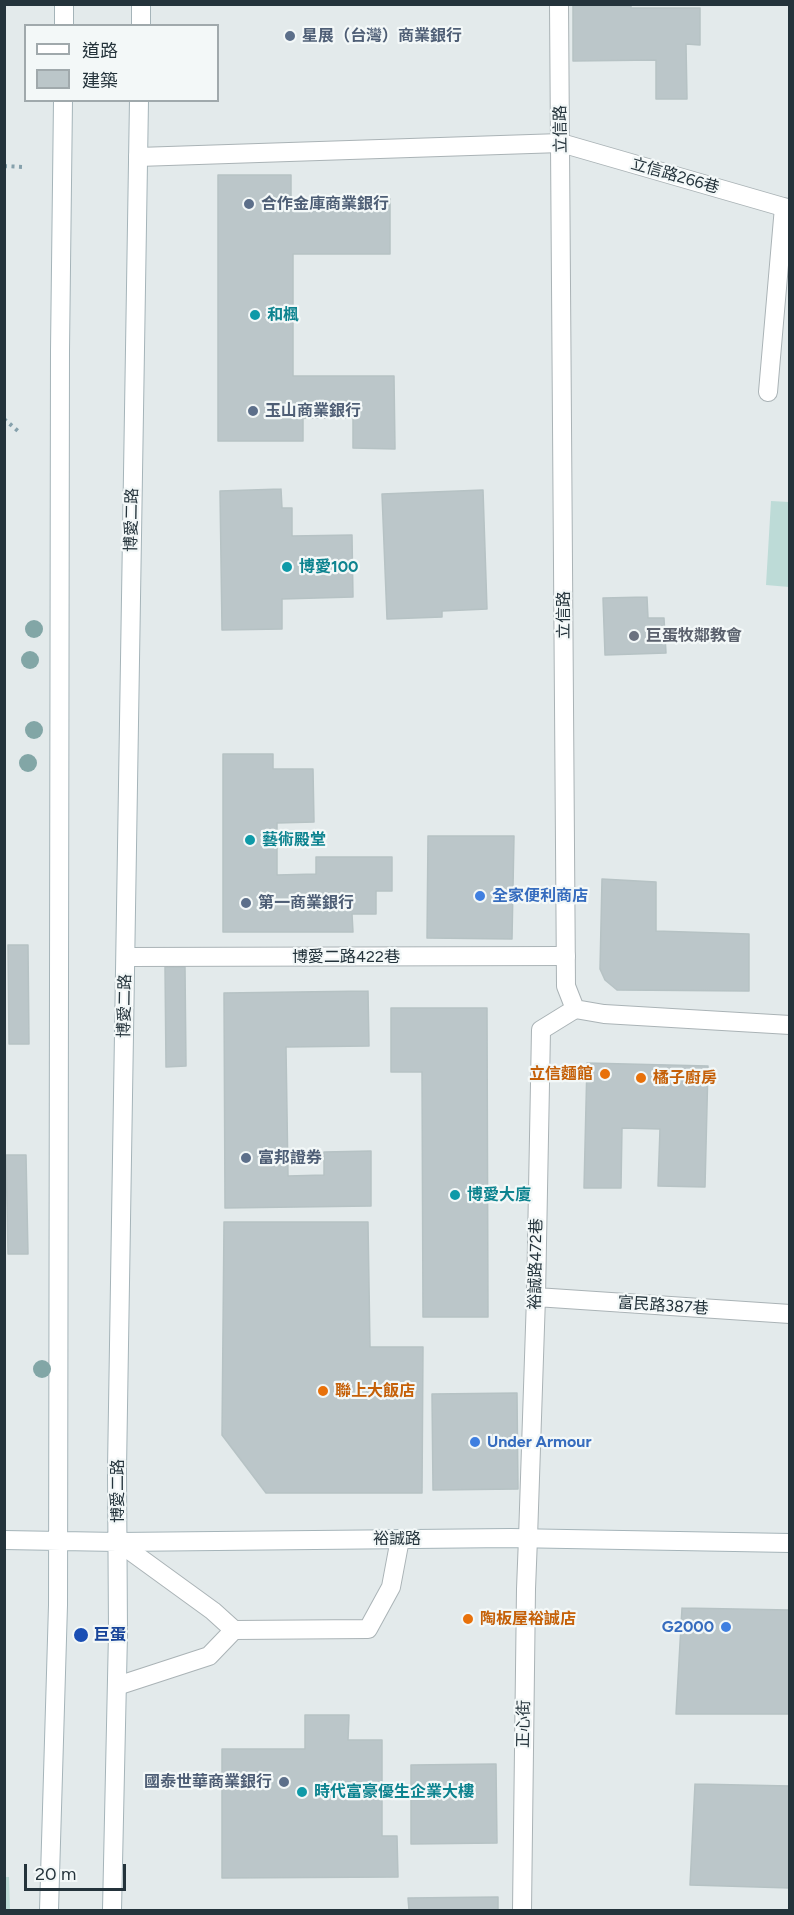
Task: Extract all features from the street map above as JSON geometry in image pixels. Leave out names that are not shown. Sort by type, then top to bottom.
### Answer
[{"type":"main road","points":[[64,4],[64,24]]},
{"type":"main road","points":[[141,4],[141,24]]},
{"type":"main road","name":"立信路","points":[[559,4],[566,986],[575,1009]]},
{"type":"main road","points":[[49,1911],[58,1540],[60,350],[63,102]]},
{"type":"main road","name":"博愛二路","points":[[112,1911],[139,102]]},
{"type":"main road","name":"立信路266巷","points":[[138,157],[561,142],[787,208]]},
{"type":"main road","points":[[768,392],[787,208]]},
{"type":"main road","name":"博愛二路422巷","points":[[126,957],[566,956]]},
{"type":"main road","points":[[575,1009],[604,1014],[789,1025]]},
{"type":"main road","name":"裕誠路472巷","points":[[528,1538],[536,1297],[541,1030],[575,1009]]},
{"type":"main road","name":"富民路387巷","points":[[536,1297],[789,1314]]},
{"type":"main road","name":"裕誠路","points":[[4,1540],[118,1542],[528,1538],[789,1543]]},
{"type":"main road","name":"正心街","points":[[522,1911],[528,1538]]},
{"type":"main road","points":[[118,1542],[213,1611],[234,1630],[368,1629],[391,1587],[400,1539]]},
{"type":"main road","points":[[117,1686],[209,1656],[234,1630]]},
{"type":"path","points":[[4,166],[24,167]]},
{"type":"path","points":[[4,419],[18,431]]},
{"type":"green space","points":[[771,501],[789,502],[789,587],[766,585]]},
{"type":"green space","points":[[5,1877],[9,1877],[10,1910],[5,1910]]},
{"type":"building","points":[[573,4],[631,4],[631,8],[700,8],[700,45],[686,44],[687,99],[656,99],[656,60],[573,61]]},
{"type":"building","name":"和楓","points":[[218,175],[291,175],[291,199],[390,199],[390,254],[293,254],[293,376],[394,376],[395,449],[353,448],[353,418],[303,418],[303,441],[218,441]]},
{"type":"building","name":"博愛100","points":[[281,489],[282,508],[292,508],[292,536],[352,535],[353,597],[282,599],[282,629],[222,630],[220,491]]},
{"type":"building","name":"博愛100","points":[[483,490],[487,609],[442,611],[442,617],[387,619],[382,494]]},
{"type":"building","name":"巨蛋牧鄰教會","points":[[647,597],[648,618],[664,618],[666,653],[605,655],[603,598]]},
{"type":"building","name":"藝術殿堂","points":[[223,754],[273,754],[273,769],[313,769],[314,822],[277,823],[277,875],[316,874],[316,857],[392,857],[392,891],[376,891],[376,914],[352,914],[353,932],[223,932]]},
{"type":"building","points":[[428,836],[514,836],[512,939],[427,938]]},
{"type":"building","points":[[602,879],[656,882],[656,931],[749,934],[749,991],[617,990],[605,980],[600,969]]},
{"type":"building","points":[[8,945],[28,945],[29,1044],[9,1044]]},
{"type":"building","points":[[165,967],[185,967],[186,1066],[166,1067]]},
{"type":"building","points":[[368,991],[369,1046],[286,1047],[288,1176],[324,1175],[324,1152],[371,1151],[371,1206],[225,1208],[224,993]]},
{"type":"building","name":"博愛大廈","points":[[391,1008],[487,1008],[488,1317],[423,1317],[422,1072],[391,1072]]},
{"type":"building","points":[[587,1063],[708,1066],[705,1187],[658,1186],[660,1129],[622,1128],[621,1188],[584,1188]]},
{"type":"building","points":[[6,1155],[26,1155],[28,1254],[8,1254]]},
{"type":"building","name":"聯上大飯店","points":[[224,1222],[368,1222],[370,1347],[423,1347],[422,1493],[266,1493],[222,1435]]},
{"type":"building","name":"Under Armour","points":[[517,1393],[518,1489],[433,1490],[432,1394]]},
{"type":"building","points":[[682,1608],[790,1610],[790,1714],[676,1714]]},
{"type":"building","name":"時代富豪優生企業大樓","points":[[305,1715],[349,1715],[348,1740],[382,1740],[382,1836],[397,1836],[398,1877],[222,1878],[222,1749],[305,1749]]},
{"type":"building","points":[[496,1764],[497,1843],[411,1844],[411,1765]]},
{"type":"building","points":[[695,1784],[790,1786],[790,1888],[690,1885]]},
{"type":"building","points":[[498,1897],[498,1910],[409,1910],[408,1898]]},
{"type":"place","name":"星展（台灣）商業銀行","points":[[290,36]]},
{"type":"place","name":"合作金庫商業銀行","points":[[249,204]]},
{"type":"place","name":"和楓","points":[[255,315]]},
{"type":"place","name":"玉山商業銀行","points":[[253,411]]},
{"type":"place","name":"博愛100","points":[[287,567]]},
{"type":"place","name":"巨蛋牧鄰教會","points":[[634,636]]},
{"type":"place","name":"藝術殿堂","points":[[250,840]]},
{"type":"place","name":"全家便利商店","points":[[480,896]]},
{"type":"place","name":"第一商業銀行","points":[[246,903]]},
{"type":"place","name":"立信麵館","points":[[605,1074]]},
{"type":"place","name":"橘子廚房","points":[[641,1078]]},
{"type":"place","name":"富邦證券","points":[[246,1158]]},
{"type":"place","name":"博愛大廈","points":[[455,1195]]},
{"type":"place","name":"聯上大飯店","points":[[323,1391]]},
{"type":"place","name":"Under Armour","points":[[475,1442]]},
{"type":"place","name":"陶板屋裕誠店","points":[[468,1619]]},
{"type":"place","name":"G2000","points":[[726,1627]]},
{"type":"place","name":"巨蛋","points":[[81,1635]]},
{"type":"place","name":"國泰世華商業銀行","points":[[284,1782]]},
{"type":"place","name":"時代富豪優生企業大樓","points":[[302,1792]]}]
